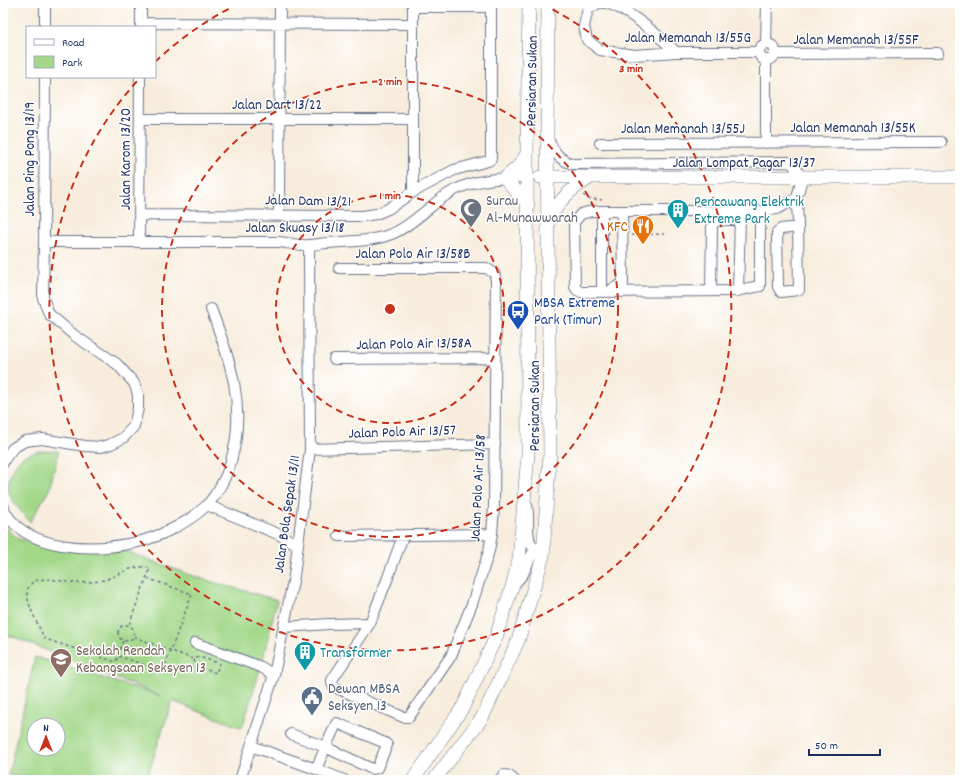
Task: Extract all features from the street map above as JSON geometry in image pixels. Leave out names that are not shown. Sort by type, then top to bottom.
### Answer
[{"type":"main road","name":"Persiaran Sukan","points":[[412,780],[463,707],[496,637],[519,560],[528,454],[527,154],[529,3]]},
{"type":"main road","name":"Persiaran Sukan","points":[[434,780],[482,718],[518,641],[541,550],[550,454],[547,178],[548,3]]},
{"type":"main road","points":[[527,154],[517,168],[505,178],[528,205]]},
{"type":"main road","points":[[548,222],[554,209],[562,198],[571,190],[591,177]]},
{"type":"main road","name":"Jalan Lompat Pagar 13/37","points":[[528,178],[960,177]]},
{"type":"street","points":[[45,3],[45,26]]},
{"type":"street","points":[[141,3],[141,25],[280,23],[413,24]]},
{"type":"street","points":[[279,215],[280,3]]},
{"type":"street","name":"Jalan Memanah 13/55G","points":[[676,52],[633,16],[611,4],[600,3],[588,9],[584,26],[587,40],[600,50],[635,55],[676,52],[766,55]]},
{"type":"street","points":[[766,143],[766,55],[761,47],[766,44],[767,3]]},
{"type":"street","points":[[413,192],[413,5],[491,5]]},
{"type":"street","name":"Jalan Dam 13/21","points":[[140,215],[363,216],[376,214],[388,209],[413,192],[454,170],[488,161],[491,159],[492,154],[491,5]]},
{"type":"street","name":"Jalan Memanah 13/55F","points":[[766,55],[938,53]]},
{"type":"street","name":"Jalan Ping Pong 13/19","points":[[3,463],[13,448],[25,441],[42,440],[101,447],[111,444],[123,438],[134,426],[138,408],[138,394],[134,383],[117,364],[75,336],[49,314],[43,298],[45,78]]},
{"type":"street","name":"Jalan Karom 13/20","points":[[139,242],[140,78]]},
{"type":"street","name":"Jalan Dart 13/22","points":[[140,119],[413,119]]},
{"type":"street","points":[[547,135],[554,151],[560,158],[573,164],[787,162],[792,164],[802,178],[797,198],[798,228],[799,290],[781,292],[778,287],[777,232],[781,229],[798,228]]},
{"type":"street","name":"Jalan Memanah 13/55K","points":[[766,143],[941,142]]},
{"type":"street","name":"Jalan Memanah 13/55J","points":[[600,143],[766,143]]},
{"type":"street","name":"Jalan Skuasy 13/18","points":[[44,242],[279,242],[309,246],[376,239],[396,232],[419,218],[448,193],[470,184],[505,178],[528,178]]},
{"type":"street","points":[[711,291],[712,225],[716,221],[760,211],[777,209],[797,198]]},
{"type":"street","points":[[743,215],[622,211],[592,211],[581,214],[574,222],[575,287],[581,292],[738,291],[760,286],[760,211]]},
{"type":"street","points":[[602,211],[605,291]]},
{"type":"street","points":[[605,291],[623,284],[622,211]]},
{"type":"street","points":[[738,291],[743,215]]},
{"type":"street","name":"Jalan Bola Sepak 13/11","points":[[240,780],[274,675],[294,576],[310,449],[309,246]]},
{"type":"street","name":"Jalan Polo Air 13/58B","points":[[339,268],[486,268]]},
{"type":"street","name":"Jalan Polo Air 13/58","points":[[370,624],[332,680],[332,683],[334,687],[403,717],[409,717],[451,656],[472,604],[489,551],[492,534],[495,444],[496,280],[494,273],[486,268]]},
{"type":"street","points":[[3,505],[7,516],[18,528],[35,537],[52,544],[78,547],[104,547],[129,544],[155,536],[194,516],[207,505],[220,486],[231,462],[236,436],[237,409],[236,384],[226,349],[211,309]]},
{"type":"street","name":"Jalan Polo Air 13/58A","points":[[334,359],[495,358]]},
{"type":"street","name":"Jalan Polo Air 13/57","points":[[310,449],[495,444]]},
{"type":"street","points":[[512,587],[523,574],[528,560],[541,550],[529,540],[529,519],[524,495]]},
{"type":"street","points":[[207,505],[278,534],[298,545]]},
{"type":"street","points":[[339,536],[492,534]]},
{"type":"street","points":[[284,627],[329,624],[370,624],[403,536]]},
{"type":"street","points":[[195,643],[222,659],[261,667],[274,675]]},
{"type":"street","points":[[291,734],[325,747],[372,769],[378,768],[387,745],[379,740],[338,723],[336,724],[325,747],[316,769]]},
{"type":"street","points":[[251,746],[344,780]]},
{"type":"street","points":[[499,780],[504,775],[509,776],[514,780]]},
{"type":"path","points":[[582,194],[590,200],[603,200]]},
{"type":"path","points":[[622,237],[634,234],[665,234]]},
{"type":"path","points":[[123,641],[116,662],[44,639],[27,597],[28,588],[35,581],[45,579],[74,583],[93,582],[107,579],[126,570],[142,566],[150,568],[129,625]]},
{"type":"path","points":[[118,656],[163,671],[192,594],[147,578]]},
{"type":"path","points":[[123,641],[119,638],[118,630],[125,625],[129,625]]},
{"type":"path","points":[[129,625],[133,629],[134,636]]},
{"type":"path","points":[[134,636],[194,659]]},
{"type":"path","points":[[123,641],[131,640],[134,636]]},
{"type":"path","points":[[199,656],[222,659],[216,673],[196,666],[194,659],[199,656]]},
{"type":"green space","points":[[40,451],[59,451],[49,490],[30,522],[11,497],[8,485],[12,472],[20,459],[26,455]]},
{"type":"green space","points":[[3,522],[11,533],[19,539],[51,547],[122,550],[199,578],[277,600],[261,667],[242,728],[172,701],[147,778],[8,776],[35,657],[161,696],[3,633]]},
{"type":"place","name":"Surau Al-Munawwarah","points":[[471,228]]},
{"type":"place","name":"Pencawang Elektrik Extreme Park","points":[[678,230]]},
{"type":"place","name":"KFC","points":[[643,246]]},
{"type":"place","name":"MBSA Extreme Park (Timur)","points":[[518,330]]},
{"type":"place","name":"Transformer","points":[[305,672]]},
{"type":"place","name":"Sekolah Rendah Kebangsaan Seksyen 13","points":[[61,678]]},
{"type":"place","name":"Dewan MBSA Seksyen 13","points":[[312,716]]}]
